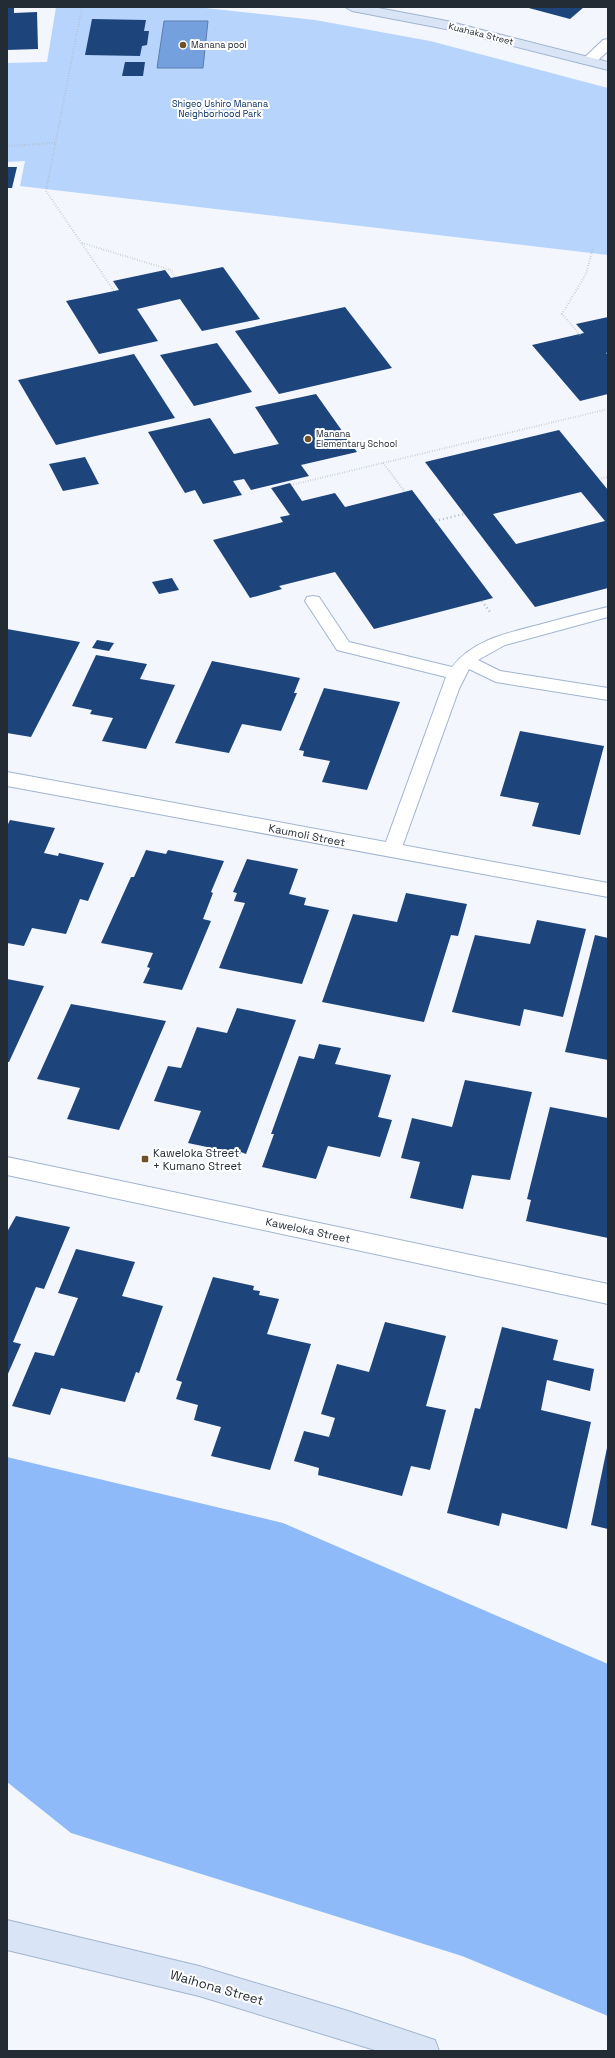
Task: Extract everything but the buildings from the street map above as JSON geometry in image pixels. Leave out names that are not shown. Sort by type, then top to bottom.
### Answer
[{"type":"street","name":"Kuahaka Street","points":[[352,7],[447,25],[608,66]]},
{"type":"street","points":[[589,61],[608,43]]},
{"type":"street","name":"Kaumoli Street","points":[[7,779],[608,890]]},
{"type":"street","name":"Kaweloka Street","points":[[7,1166],[608,1294]]},
{"type":"street","name":"Waihona Street","points":[[7,1935],[199,1981],[348,2026],[424,2051]]},
{"type":"lane","points":[[313,601],[343,646],[496,676],[608,694]]},
{"type":"lane","points":[[392,850],[461,668],[479,651],[499,641],[608,612]]},
{"type":"path","points":[[82,7],[46,191],[114,291]]},
{"type":"path","points":[[7,146],[55,144]]},
{"type":"path","points":[[82,243],[171,270],[176,277]]},
{"type":"path","points":[[580,334],[562,314],[586,274],[593,248]]},
{"type":"path","points":[[291,485],[608,409]]},
{"type":"path","points":[[383,463],[405,492]]},
{"type":"path","points":[[599,479],[608,477]]},
{"type":"path","points":[[435,521],[464,514]]},
{"type":"path","points":[[482,601],[494,616]]},
{"type":"green space","name":"Shigeo Ushiro Manana Neighborhood Park","points":[[56,7],[196,7],[315,20],[430,41],[608,88],[608,255],[20,186],[25,161],[7,162],[7,63],[47,62]]},
{"type":"shaded area","name":"Manana pool","points":[[164,21],[208,21],[203,68],[157,68]]},
{"type":"shaded area","points":[[7,1457],[283,1523],[608,1664],[608,2016],[462,1956],[71,1833],[7,1782]]},
{"type":"place","name":"Manana pool","points":[[183,45]]},
{"type":"place","name":"Manana Elementary School","points":[[308,439]]},
{"type":"place","name":"Kaweloka Street + Kumano Street","points":[[145,1159]]}]
